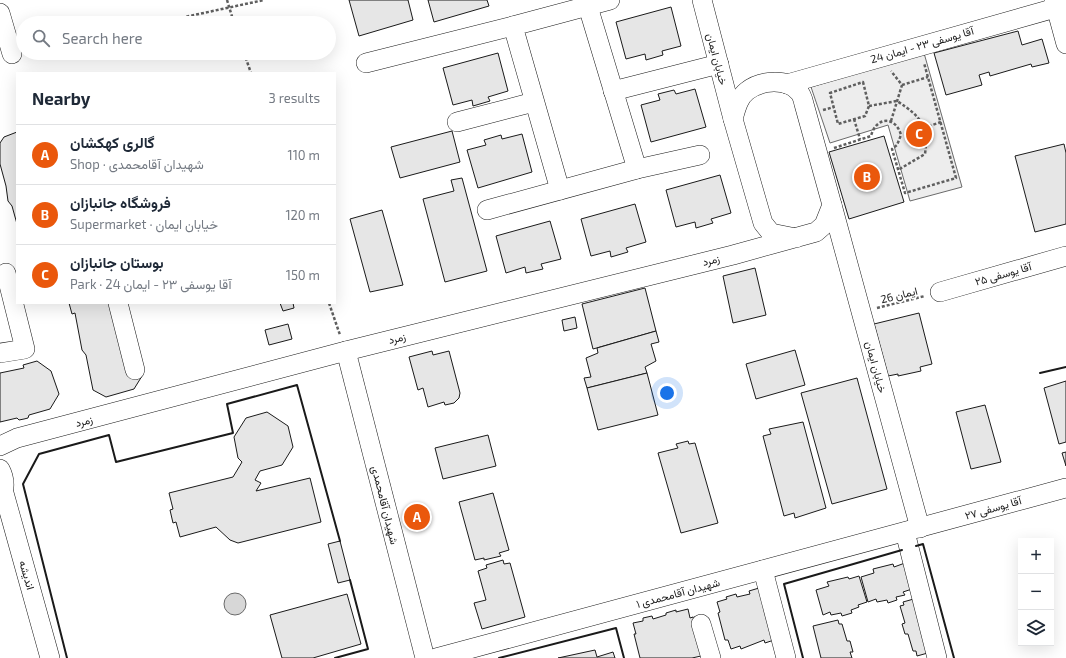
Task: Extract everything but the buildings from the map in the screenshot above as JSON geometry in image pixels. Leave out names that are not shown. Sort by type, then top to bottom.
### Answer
[{"type":"street","points":[[366,63],[513,26],[587,3],[610,0]]},
{"type":"street","name":"خیابان ایمان","points":[[702,0],[733,119],[763,223]]},
{"type":"street","points":[[587,3],[637,169]]},
{"type":"street","points":[[1059,4],[1066,44]]},
{"type":"street","name":"آقا یوسفی ۲۳ - ایمان 24","points":[[733,119],[738,102],[747,91],[760,84],[775,82],[787,84],[1059,4]]},
{"type":"street","points":[[0,13],[12,54]]},
{"type":"street","points":[[513,26],[560,190]]},
{"type":"street","points":[[613,90],[718,64]]},
{"type":"street","name":"خیابان ایمان","points":[[787,84],[799,92],[804,104],[861,312],[913,530],[937,658]]},
{"type":"street","points":[[457,122],[534,102]]},
{"type":"street","points":[[487,210],[637,169],[700,155]]},
{"type":"street","points":[[816,232],[824,225],[832,205]]},
{"type":"street","points":[[763,223],[771,233],[796,238]]},
{"type":"street","points":[[733,255],[756,239],[763,223]]},
{"type":"street","name":"زمرد","points":[[0,446],[17,438],[346,351],[733,255],[816,232],[831,229],[840,235]]},
{"type":"street","name":"آقا یوسفی ۲۵","points":[[940,292],[1066,256]]},
{"type":"street","points":[[0,353],[25,349],[8,272]]},
{"type":"street","points":[[118,304],[135,370]]},
{"type":"street","name":"شهیدان آقامحمدی","points":[[346,351],[425,658]]},
{"type":"street","name":"انديشه","points":[[0,469],[5,483],[2,498],[50,658]]},
{"type":"street","name":"آقا یوسفی ۲۷","points":[[913,530],[1066,488]]},
{"type":"street","name":"شهیدان آقامحمدی ۱","points":[[436,658],[913,530]]},
{"type":"street","points":[[763,570],[786,658]]},
{"type":"street","points":[[701,624],[711,658]]},
{"type":"path","points":[[227,0],[232,16]]},
{"type":"path","points":[[191,16],[264,0]]},
{"type":"path","points":[[818,153],[871,136],[873,129],[877,124],[884,121],[891,121],[896,124],[901,135],[897,146],[892,149],[905,193],[956,178],[919,46]]},
{"type":"path","points":[[887,55],[892,74],[902,85]]},
{"type":"path","points":[[246,60],[251,72]]},
{"type":"path","points":[[902,85],[928,76]]},
{"type":"path","points":[[863,82],[870,106],[865,116],[838,124],[830,93],[863,82]]},
{"type":"path","points":[[891,121],[902,85]]},
{"type":"path","points":[[870,106],[897,101],[915,113],[923,123],[927,140],[925,154],[898,170]]},
{"type":"path","points":[[854,119],[860,139]]},
{"type":"path","points":[[924,128],[941,122]]},
{"type":"path","name":"ایمان 26","points":[[861,312],[940,292]]},
{"type":"path","points":[[329,304],[346,351]]},
{"type":"shaded area","points":[[924,53],[962,187],[910,201],[888,125],[830,143],[811,87]]},
{"type":"shaded area","points":[[235,593],[239,594],[245,600],[245,608],[239,614],[235,615],[231,614],[225,608],[224,604],[225,600],[231,594]]},
{"type":"wall","points":[[1040,373],[1066,367]]},
{"type":"wall","points":[[67,658],[23,484],[39,454],[109,435],[116,462],[233,433],[227,404],[297,385],[340,541]]},
{"type":"wall","points":[[916,546],[923,544],[954,658]]},
{"type":"wall","points":[[803,658],[784,584],[902,550]]},
{"type":"wall","points":[[335,658],[368,649],[350,580]]},
{"type":"wall","points":[[499,658],[616,628],[624,658]]},
{"type":"place","name":"بوستان جانبازان","points":[[919,134]]},
{"type":"place","name":"فروشگاه جانبازان","points":[[867,177]]},
{"type":"place","name":"گالری کهکشان","points":[[417,517]]}]
